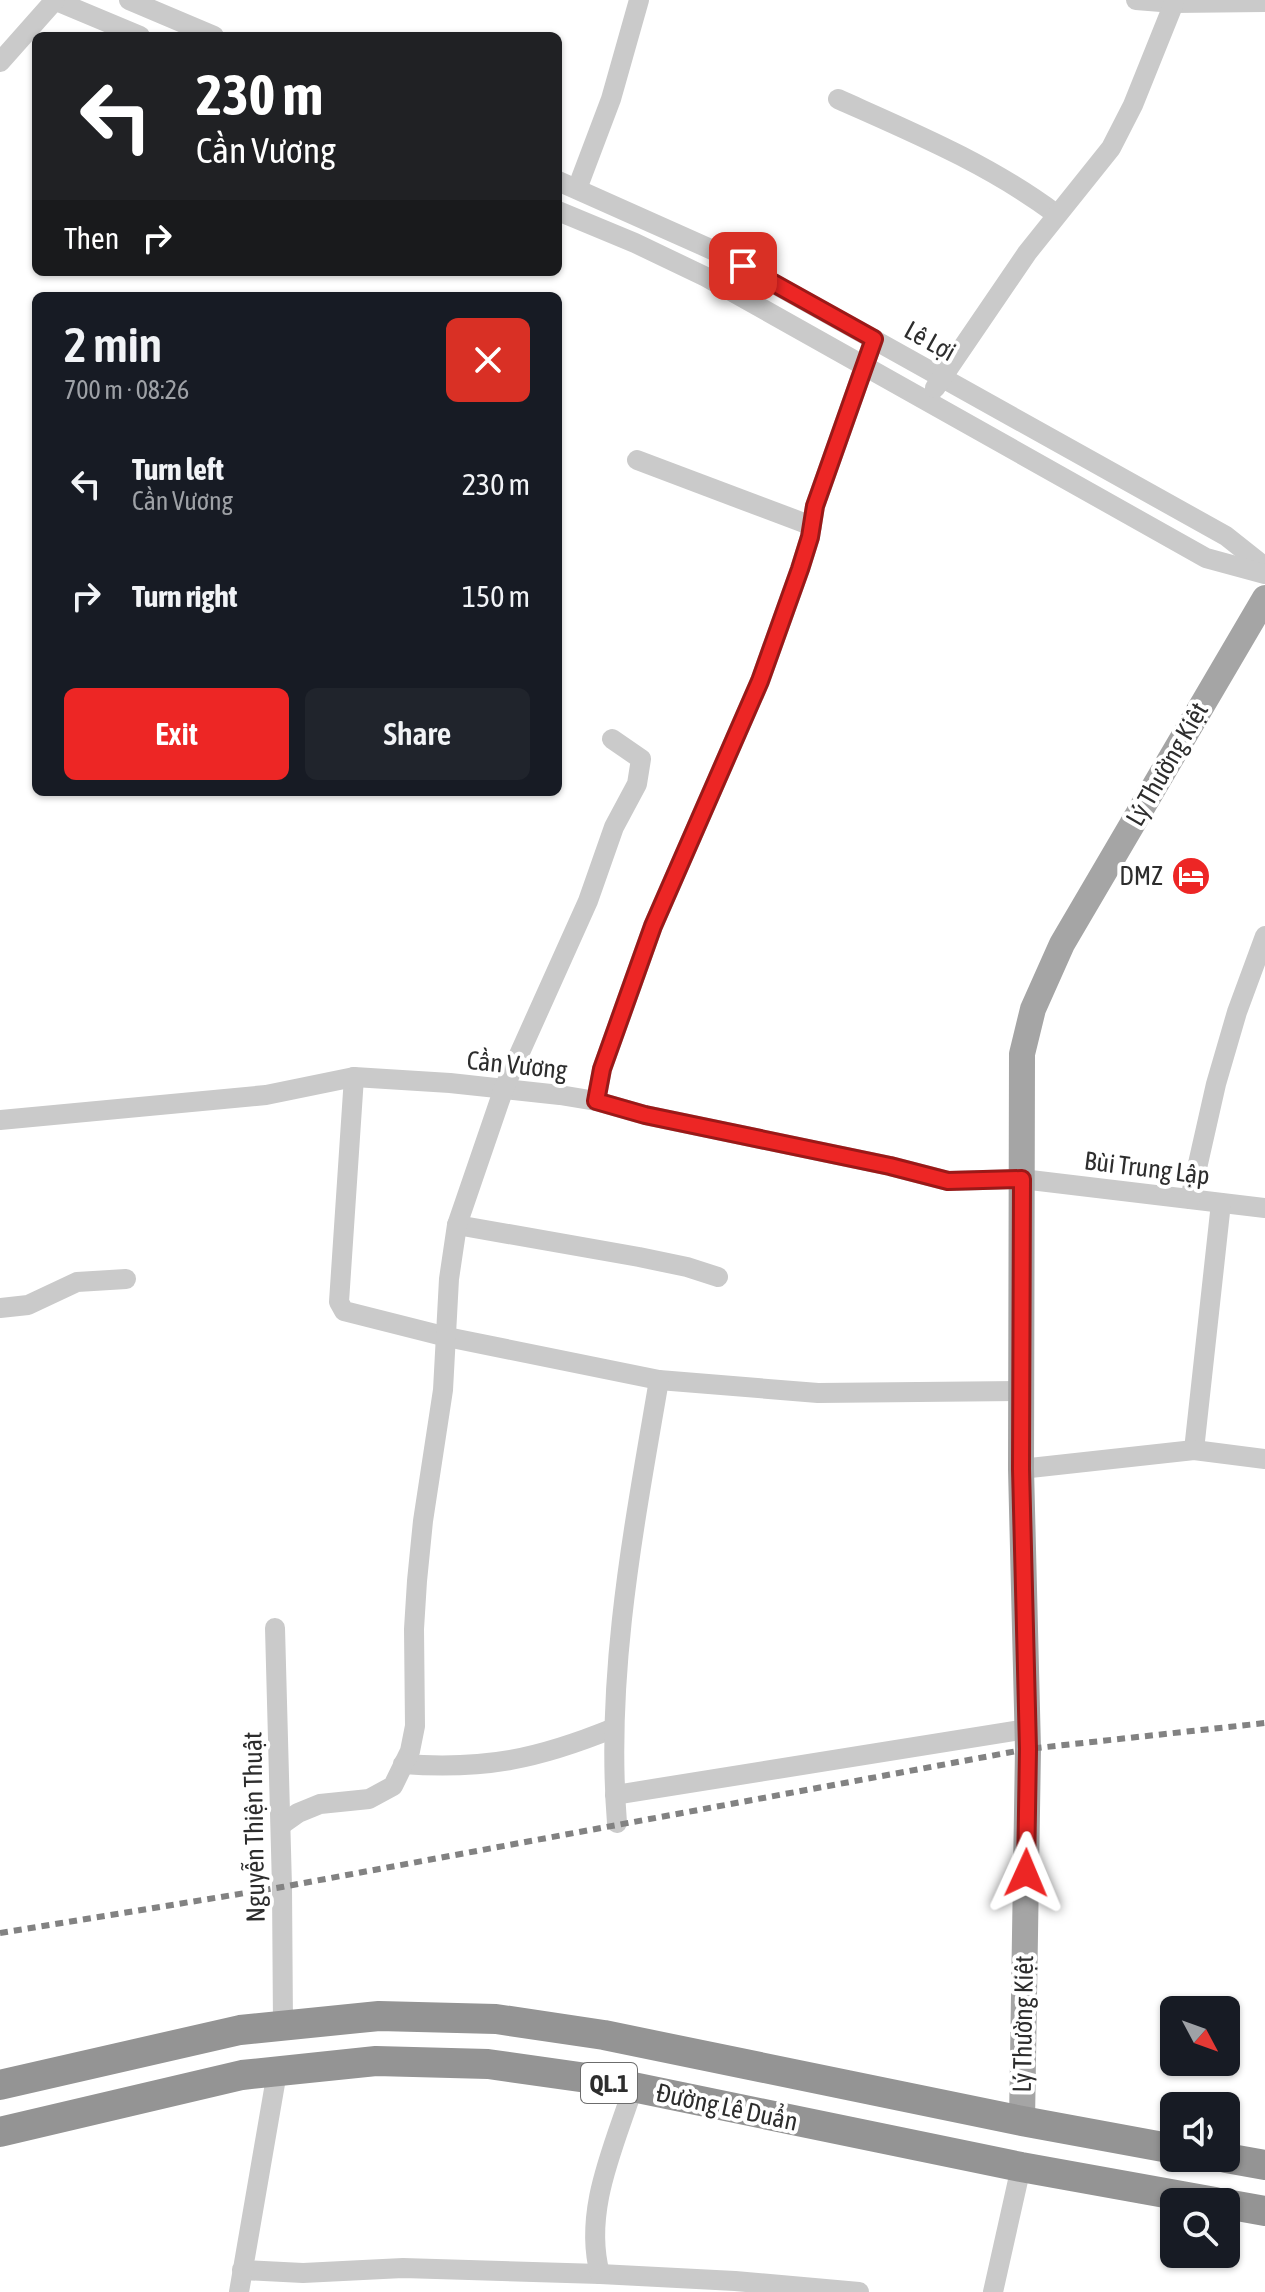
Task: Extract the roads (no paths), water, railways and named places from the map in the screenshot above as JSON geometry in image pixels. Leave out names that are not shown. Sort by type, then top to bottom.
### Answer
[{"type":"highway","name":"Đường Lê Duẩn","points":[[0,2085],[240,2030],[379,2016],[496,2019],[604,2035],[1160,2146]]},
{"type":"highway","name":"Đường Lê Duẩn","points":[[0,2132],[242,2075],[376,2061],[488,2064],[633,2088],[1160,2192]]},
{"type":"highway","points":[[1021,2167],[1022,2121]]},
{"type":"highway","points":[[1240,2161],[1265,2165]]},
{"type":"highway","points":[[1240,2207],[1265,2211]]},
{"type":"main road","name":"Lý Thường Kiệt","points":[[1022,2121],[1027,1729],[1021,1469],[1022,1054],[1033,1009],[1062,944],[1265,598]]},
{"type":"street","points":[[0,62],[55,0],[131,32]]},
{"type":"street","points":[[129,0],[205,32]]},
{"type":"street","points":[[568,185],[611,99],[639,0]]},
{"type":"street","points":[[1136,0],[1174,3],[1265,2]]},
{"type":"street","points":[[926,401],[1056,214],[1083,186],[1111,148],[1133,105],[1174,3]]},
{"type":"street","points":[[838,99],[917,132],[998,174],[1056,214]]},
{"type":"street","name":"Lê Lợi","points":[[568,185],[717,252],[1226,536],[1265,567]]},
{"type":"street","name":"Lê Lợi","points":[[562,213],[706,277],[1206,558],[1265,574]]},
{"type":"street","points":[[706,277],[717,252]]},
{"type":"street","points":[[596,1101],[602,1069],[653,926],[760,681],[800,569],[815,506],[874,339]]},
{"type":"street","points":[[637,460],[812,526]]},
{"type":"street","points":[[1099,498],[1113,472]]},
{"type":"street","points":[[281,1825],[298,1813],[320,1804],[369,1799],[393,1786],[410,1751],[415,1726],[417,1581],[443,1390],[449,1279],[457,1225],[504,1088],[565,958],[614,827],[640,776],[641,759],[612,739]]},
{"type":"street","points":[[1190,1199],[1216,1084],[1237,1012],[1265,936]]},
{"type":"street","points":[[354,1077],[339,1305],[344,1311],[447,1337],[659,1380],[818,1393],[1022,1391]]},
{"type":"street","name":"Cần Vương","points":[[0,1120],[266,1095],[354,1077],[504,1088],[596,1101],[645,1115],[948,1181],[1022,1179]]},
{"type":"street","name":"Bùi Trung Lập","points":[[1022,1179],[1265,1208]]},
{"type":"street","points":[[1194,1450],[1221,1203]]},
{"type":"street","points":[[457,1225],[639,1257],[718,1277]]},
{"type":"street","points":[[0,1308],[28,1305],[77,1282],[126,1279]]},
{"type":"street","points":[[617,1823],[614,1728],[622,1608],[659,1380]]},
{"type":"street","points":[[1021,1469],[1194,1450],[1265,1459]]},
{"type":"street","name":"Nguyễn Thiện Thuật","points":[[275,1628],[283,2026]]},
{"type":"street","points":[[403,1764],[450,1768],[495,1764],[561,1748],[614,1728]]},
{"type":"street","points":[[615,1795],[1027,1729]]},
{"type":"street","points":[[239,2292],[277,2072]]},
{"type":"street","points":[[600,2274],[594,2254],[599,2197],[633,2088]]},
{"type":"street","points":[[993,2292],[1021,2167]]},
{"type":"street","points":[[242,2270],[303,2273],[403,2268],[600,2274],[859,2292]]},
{"type":"railway","points":[[0,1933],[282,1887],[1028,1749],[1265,1723]]},
{"type":"place","name":"DMZ","points":[[1191,876]]}]
